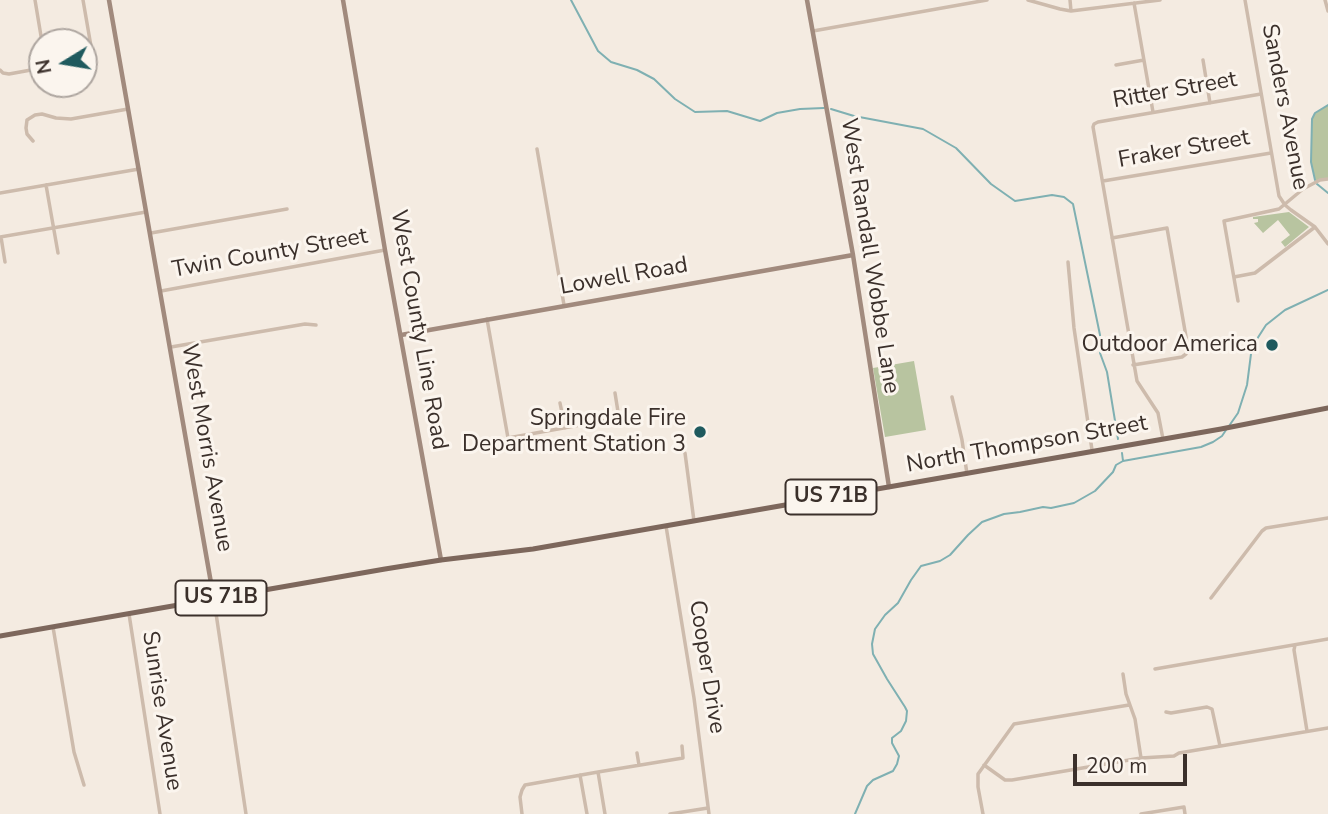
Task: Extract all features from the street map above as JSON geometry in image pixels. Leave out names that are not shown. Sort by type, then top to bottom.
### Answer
[{"type":"main road","name":"North Thompson Street","points":[[441,560],[533,549],[1092,452],[1327,408]]},
{"type":"main road","name":"US 71B","points":[[0,636],[441,560]]},
{"type":"street","points":[[35,0],[40,28]]},
{"type":"street","points":[[83,0],[88,28]]},
{"type":"street","name":"West Morris Avenue","points":[[109,0],[214,600],[246,814]]},
{"type":"street","name":"West County Line Road","points":[[343,0],[441,560]]},
{"type":"street","name":"West Randall Wobbe Lane","points":[[807,0],[853,255],[889,487]]},
{"type":"street","points":[[813,31],[987,0]]},
{"type":"street","points":[[1028,0],[1072,11],[1160,0]]},
{"type":"street","points":[[1070,0],[1072,11]]},
{"type":"street","name":"Sanders Avenue","points":[[1245,0],[1277,189],[1285,205],[1315,227],[1328,244]]},
{"type":"street","points":[[1325,0],[1328,10]]},
{"type":"street","points":[[1135,4],[1153,112]]},
{"type":"street","points":[[1116,65],[1144,60]]},
{"type":"street","points":[[1203,60],[1210,103]]},
{"type":"street","points":[[0,70],[3,74],[28,71]]},
{"type":"street","name":"Ritter Street","points":[[1103,181],[1094,124],[1261,94]]},
{"type":"street","points":[[33,141],[26,128],[27,120],[35,115],[71,119],[128,109]]},
{"type":"street","points":[[537,149],[564,305]]},
{"type":"street","name":"Fraker Street","points":[[1103,181],[1271,153]]},
{"type":"street","points":[[0,193],[139,169]]},
{"type":"street","points":[[1238,301],[1224,221],[1279,209],[1303,189],[1328,179]]},
{"type":"street","points":[[1103,181],[1133,365],[1139,387],[1158,413],[1163,439]]},
{"type":"street","points":[[46,185],[58,253]]},
{"type":"street","points":[[151,233],[287,209]]},
{"type":"street","points":[[5,262],[0,237],[146,212]]},
{"type":"street","points":[[1234,277],[1255,273],[1315,227]]},
{"type":"street","points":[[1112,238],[1167,228],[1188,348],[1182,357],[1133,365]]},
{"type":"street","name":"Twin County Street","points":[[161,291],[386,250]]},
{"type":"street","name":"Lowell Road","points":[[401,335],[853,255]]},
{"type":"street","points":[[1068,262],[1074,330],[1092,452]]},
{"type":"street","points":[[487,319],[508,438],[620,418],[615,393]]},
{"type":"street","points":[[171,347],[304,324],[316,325]]},
{"type":"street","points":[[952,397],[961,432],[967,474]]},
{"type":"street","points":[[560,402],[565,428]]},
{"type":"street","points":[[685,453],[694,521]]},
{"type":"street","points":[[1211,598],[1266,528],[1328,518]]},
{"type":"street","name":"Cooper Drive","points":[[666,526],[694,698],[709,814]]},
{"type":"street","name":"Sunrise Avenue","points":[[129,614],[160,814]]},
{"type":"street","points":[[53,627],[74,752],[84,785]]},
{"type":"street","points":[[1155,669],[1328,639]]},
{"type":"street","points":[[1295,645],[1307,731]]},
{"type":"street","points":[[1123,674],[1129,705],[1135,719],[1141,758]]},
{"type":"street","points":[[983,814],[977,778],[1014,724],[1129,705]]},
{"type":"street","points":[[1166,712],[1212,709],[1220,746]]},
{"type":"street","points":[[984,765],[1005,780],[1012,780],[1141,758],[1174,756],[1328,728]]},
{"type":"street","points":[[522,814],[520,797],[525,785],[683,758],[682,746]]},
{"type":"street","points":[[637,753],[639,765]]},
{"type":"street","points":[[598,772],[606,814]]},
{"type":"street","points":[[580,775],[587,814]]},
{"type":"street","points":[[1141,814],[1184,807],[1185,814]]},
{"type":"street","points":[[670,814],[708,808]]},
{"type":"green space","points":[[1328,105],[1328,179],[1316,182],[1311,162],[1312,119],[1315,113]]},
{"type":"green space","points":[[1289,212],[1309,227],[1285,247],[1281,242],[1290,235],[1278,220],[1263,233],[1254,223],[1258,222],[1258,219],[1253,217]]},
{"type":"green space","points":[[914,361],[926,430],[885,437],[873,368]]},
{"type":"waterway","points":[[571,0],[598,51],[611,62],[637,70],[654,79],[675,99],[695,112],[727,111],[760,121],[777,113],[824,108]]},
{"type":"waterway","points":[[1315,180],[1311,162],[1312,119],[1315,113],[1328,105]]},
{"type":"waterway","points":[[831,109],[923,129],[956,148],[991,184],[1015,201],[1052,195],[1064,197],[1073,204],[1118,439]]},
{"type":"waterway","points":[[1317,184],[1328,193]]},
{"type":"waterway","points":[[1229,426],[1238,413],[1247,385],[1251,354],[1266,325],[1285,310],[1328,290]]},
{"type":"waterway","points":[[855,814],[867,786],[873,780],[893,771],[897,764],[899,756],[892,738],[901,731],[906,721],[907,711],[873,654],[875,629],[898,603],[921,566],[950,555],[982,522],[1004,514],[1074,503],[1095,491],[1116,465],[1123,461],[1201,447],[1222,436],[1226,430]]},
{"type":"waterway","points":[[1122,453],[1123,461]]},
{"type":"place","name":"Outdoor America","points":[[1272,345]]},
{"type":"place","name":"Springdale Fire Department Station 3","points":[[700,432]]}]
